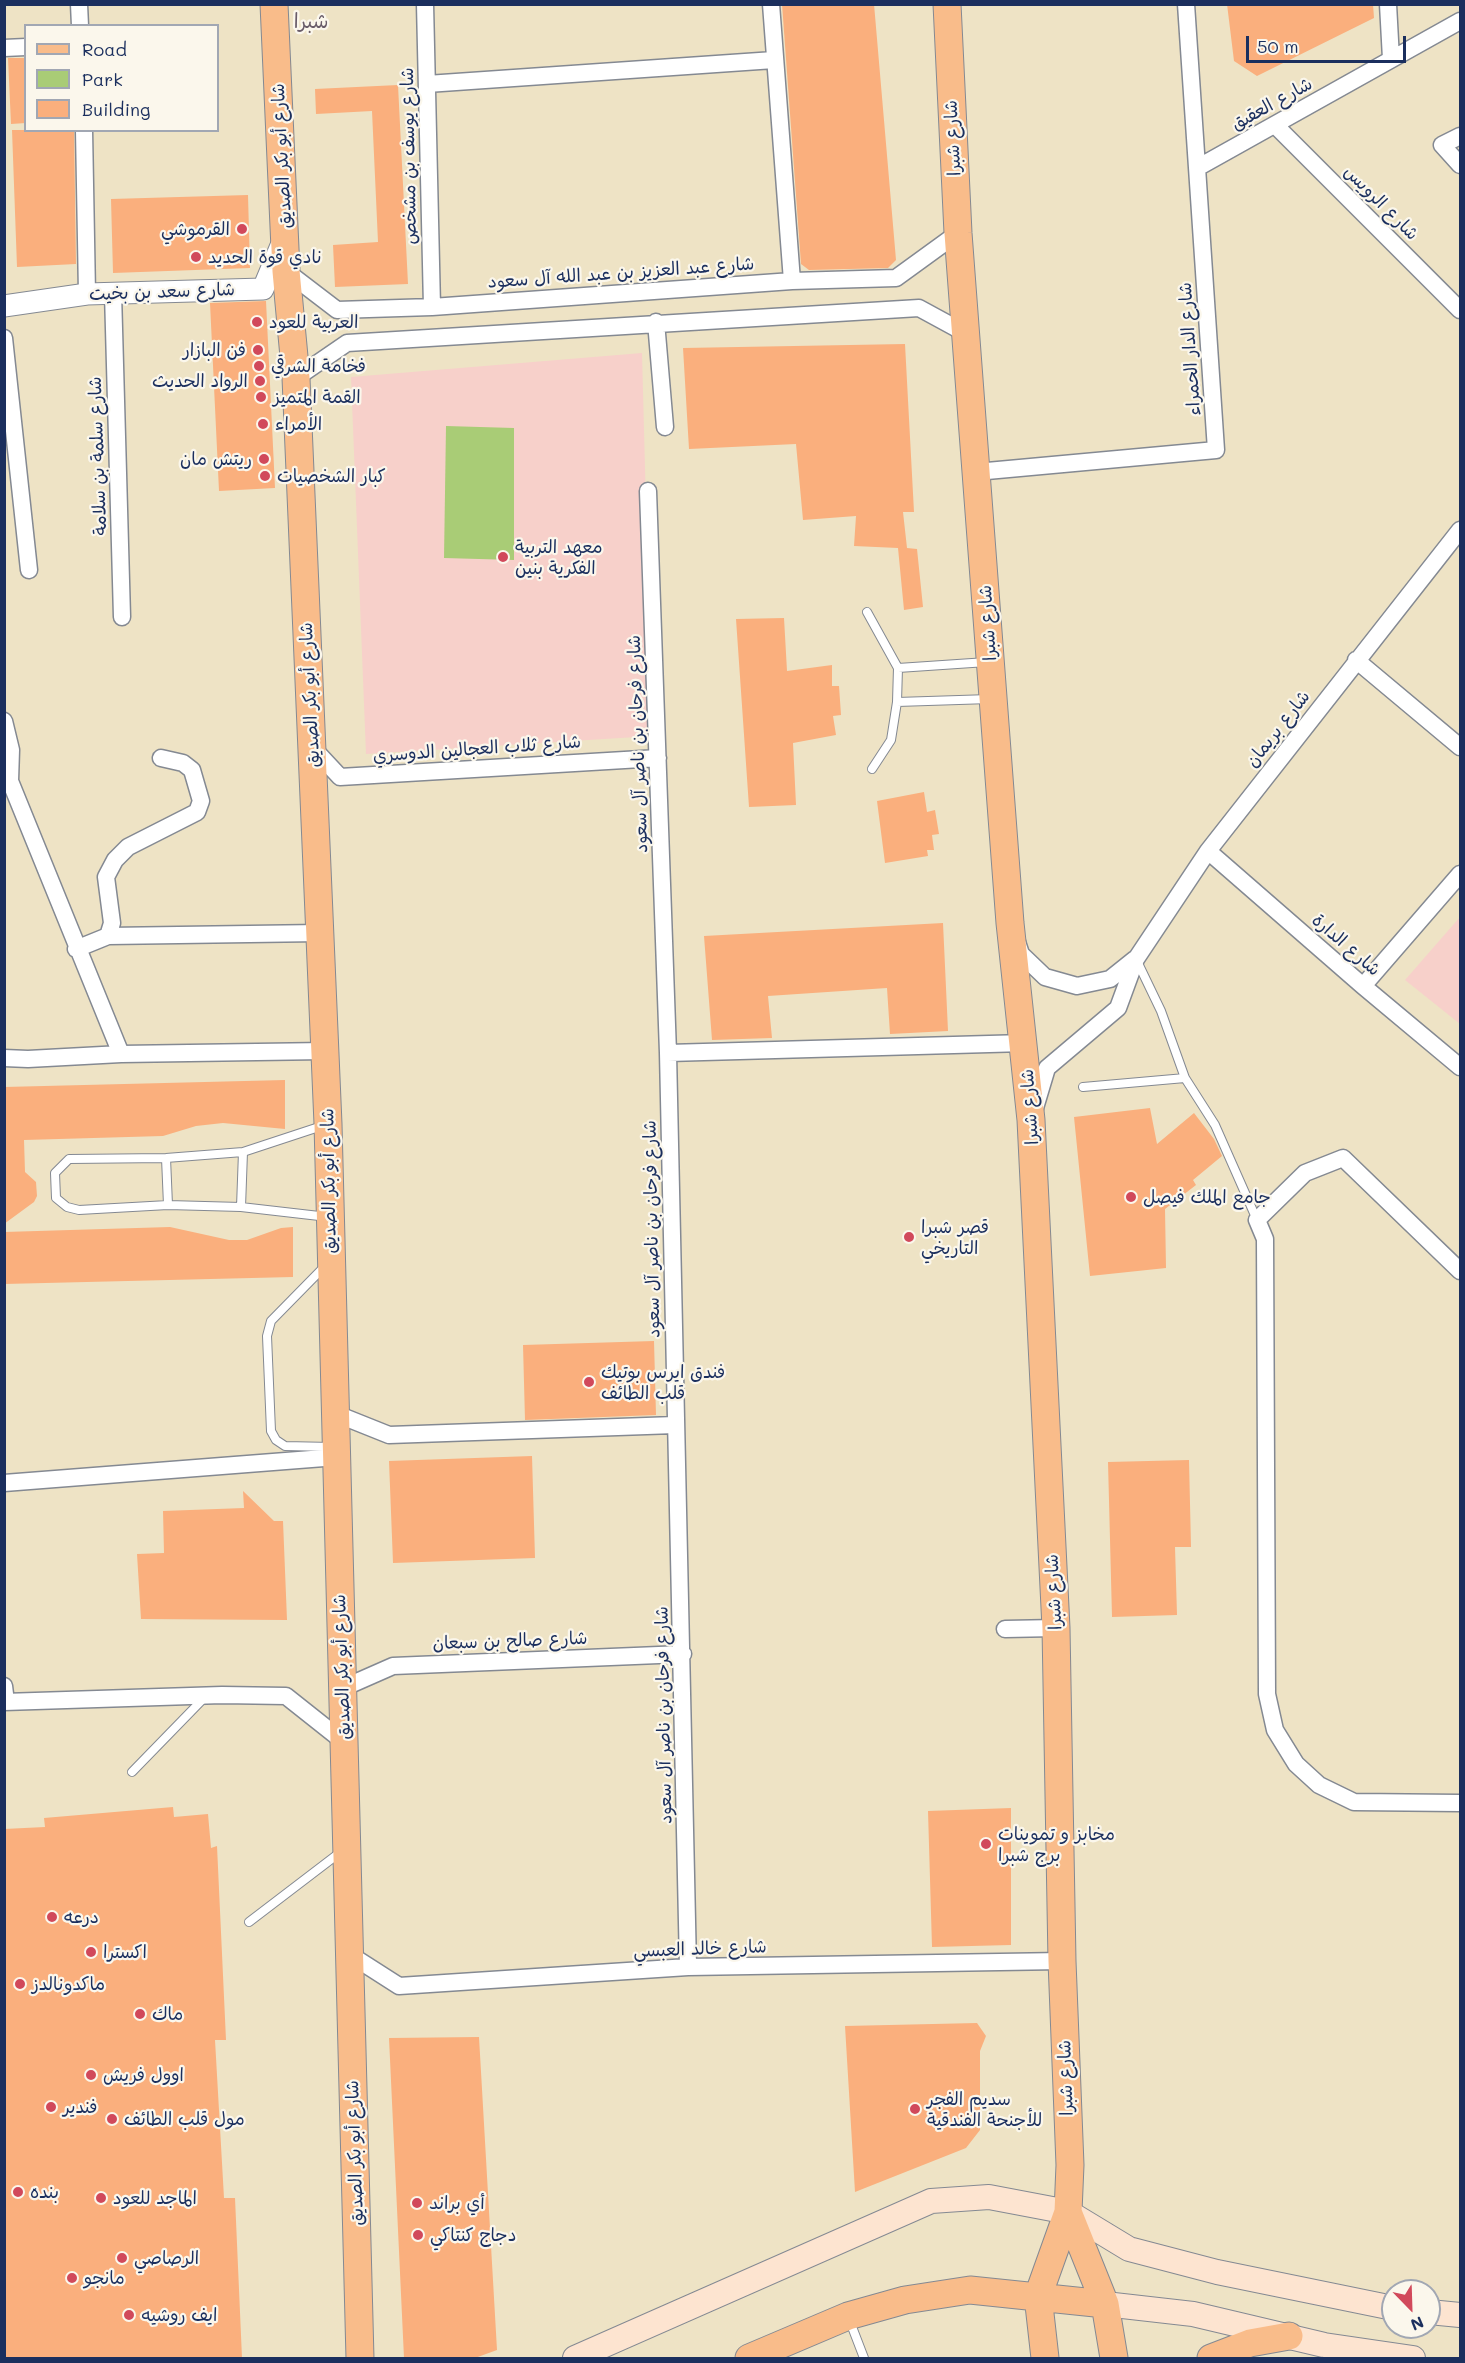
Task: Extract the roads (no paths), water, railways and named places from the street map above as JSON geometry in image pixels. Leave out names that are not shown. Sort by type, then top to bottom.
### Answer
[{"type":"main road","name":"شارع أبو بكر الصديق","points":[[274,4],[286,272],[296,378],[328,1124],[360,2358]]},
{"type":"main road","name":"شارع شبرا","points":[[947,4],[965,333],[1010,923],[1025,1043],[1031,1120],[1056,1628],[1062,1961],[1070,2165],[1068,2212]]},
{"type":"main road","points":[[575,2358],[931,2201],[989,2197],[1068,2212],[1129,2249],[1217,2272],[1381,2306]]},
{"type":"main road","points":[[1045,2358],[1038,2296],[1068,2212]]},
{"type":"main road","points":[[1068,2212],[1105,2304],[1114,2358]]},
{"type":"main road","points":[[749,2358],[784,2351],[848,2316],[905,2300],[969,2290],[1193,2314],[1367,2356],[1413,2358]]},
{"type":"main road","points":[[1441,2313],[1461,2315]]},
{"type":"main road","points":[[1211,2358],[1250,2343],[1289,2336]]},
{"type":"street","points":[[79,4],[81,24]]},
{"type":"street","name":"شارع يوسف بن مشخص","points":[[425,4],[432,307]]},
{"type":"street","points":[[771,4],[792,281]]},
{"type":"street","name":"شارع الدار الحمراء","points":[[976,472],[1216,450],[1186,4]]},
{"type":"street","points":[[1388,4],[1391,59]]},
{"type":"street","name":"شارع العقيق","points":[[1197,168],[1461,21]]},
{"type":"street","points":[[4,48],[24,47]]},
{"type":"street","points":[[427,84],[774,60]]},
{"type":"street","name":"شارع الرويس","points":[[1275,125],[1461,310]]},
{"type":"street","points":[[84,132],[87,294]]},
{"type":"street","points":[[1461,136],[1442,145],[1461,165]]},
{"type":"street","name":"شارع عبد العزيز بن عبد الله آل سعود","points":[[286,272],[338,310],[432,307],[792,281],[896,278],[958,233]]},
{"type":"street","name":"شارع سعد بن بخيت","points":[[4,306],[87,294],[263,289],[285,235]]},
{"type":"street","name":"شارع سلمة بن سلامة","points":[[113,293],[122,617]]},
{"type":"street","points":[[296,378],[347,343],[656,322],[919,308],[965,333]]},
{"type":"street","points":[[656,322],[665,427]]},
{"type":"street","points":[[4,338],[29,570]]},
{"type":"street","name":"شارع فرحان بن ناصر آل سعود","points":[[648,491],[668,1053],[675,1425],[683,1654],[688,1967]]},
{"type":"street","name":"شارع بريمان","points":[[1136,959],[1208,851],[1356,660],[1461,530]]},
{"type":"street","points":[[1356,660],[1461,747]]},
{"type":"street","points":[[4,721],[11,750],[10,781],[76,949],[121,1054]]},
{"type":"street","name":"شارع ثلاب العجالين الدوسري","points":[[312,747],[340,777],[658,758]]},
{"type":"street","points":[[108,936],[112,923],[106,877],[115,860],[128,847],[197,812],[201,801],[192,770],[183,763],[160,758]]},
{"type":"street","name":"شارع الدارة","points":[[1208,851],[1363,986],[1461,1067]]},
{"type":"street","points":[[1363,986],[1460,877]]},
{"type":"street","points":[[1010,923],[1021,954],[1045,977],[1077,986],[1110,979],[1136,959]]},
{"type":"street","points":[[76,949],[108,936],[320,933]]},
{"type":"street","points":[[1031,1120],[1047,1068],[1118,1008],[1136,959]]},
{"type":"street","points":[[668,1053],[1025,1043]]},
{"type":"street","points":[[4,1058],[325,1050]]},
{"type":"street","points":[[1461,1271],[1343,1158],[1305,1173],[1257,1220],[1265,1239],[1267,1694],[1275,1730],[1296,1764],[1319,1785],[1354,1802],[1461,1803]]},
{"type":"street","points":[[334,1413],[389,1436],[675,1425]]},
{"type":"street","points":[[4,1483],[336,1452]]},
{"type":"street","points":[[1005,1629],[1056,1628]]},
{"type":"street","name":"شارع صالح بن سبعان","points":[[343,1688],[393,1666],[683,1654]]},
{"type":"street","points":[[5,1697],[286,1696],[344,1742]]},
{"type":"street","name":"شارع خالد العبسي","points":[[350,1954],[399,1986],[857,1958],[1062,1961]]},
{"type":"lane","points":[[867,612],[898,668],[897,702],[891,740],[872,769]]},
{"type":"lane","points":[[898,668],[991,662]]},
{"type":"lane","points":[[897,702],[994,699]]},
{"type":"lane","points":[[1136,959],[1161,1011],[1185,1078],[1215,1125],[1257,1220]]},
{"type":"lane","points":[[1083,1087],[1185,1078]]},
{"type":"lane","points":[[328,1124],[243,1152],[166,1158],[69,1159],[55,1173],[55,1181],[56,1198],[67,1207],[79,1210],[168,1204],[240,1207],[329,1217]]},
{"type":"lane","points":[[240,1207],[243,1152]]},
{"type":"lane","points":[[166,1158],[168,1204]]},
{"type":"lane","points":[[331,1261],[271,1321],[267,1336],[271,1431],[276,1440],[285,1446],[336,1452]]},
{"type":"lane","points":[[132,1772],[205,1696]]},
{"type":"lane","points":[[249,1922],[347,1847]]},
{"type":"lane","points":[[848,2316],[864,2358]]},
{"type":"place","name":"القرموشي","points":[[242,229]]},
{"type":"place","name":"نادي قوة الحديد","points":[[196,257]]},
{"type":"place","name":"العربية للعود","points":[[257,322]]},
{"type":"place","name":"فن البازار","points":[[258,350]]},
{"type":"place","name":"فخامة الشرقي","points":[[259,366]]},
{"type":"place","name":"الرواد الحديث","points":[[260,381]]},
{"type":"place","name":"القمة المتميز","points":[[261,397]]},
{"type":"place","name":"الأمراء","points":[[263,424]]},
{"type":"place","name":"ريتش مان","points":[[264,459]]},
{"type":"place","name":"كبار الشخصيات","points":[[265,476]]},
{"type":"place","name":"معهد التربية الفكرية بنين","points":[[503,557]]},
{"type":"place","name":"جامع الملك فيصل","points":[[1131,1197]]},
{"type":"place","name":"قصر شبرا التاريخي","points":[[909,1237]]},
{"type":"place","name":"فندق ايرس بوتيك قلب الطائف","points":[[589,1382]]},
{"type":"place","name":"مخابز و تموينات برج شبرا","points":[[986,1844]]},
{"type":"place","name":"درعه","points":[[52,1917]]},
{"type":"place","name":"اكسترا","points":[[91,1952]]},
{"type":"place","name":"ماكدونالدز","points":[[20,1984]]},
{"type":"place","name":"ماك","points":[[140,2014]]},
{"type":"place","name":"اوول فريش","points":[[91,2075]]},
{"type":"place","name":"فندير","points":[[51,2107]]},
{"type":"place","name":"سديم الفجر للأجنحة الفندقية","points":[[915,2109]]},
{"type":"place","name":"مول قلب الطائف","points":[[112,2119]]},
{"type":"place","name":"بنده","points":[[18,2192]]},
{"type":"place","name":"الماجد للعود","points":[[101,2198]]},
{"type":"place","name":"أي براند","points":[[417,2203]]},
{"type":"place","name":"دجاج كنتاكي","points":[[418,2235]]},
{"type":"place","name":"الرصاصي","points":[[122,2258]]},
{"type":"place","name":"مانجو","points":[[72,2278]]},
{"type":"place","name":"ايف روشيه","points":[[129,2315]]},
{"type":"district","name":"شبرا","points":[[311,22]]}]
